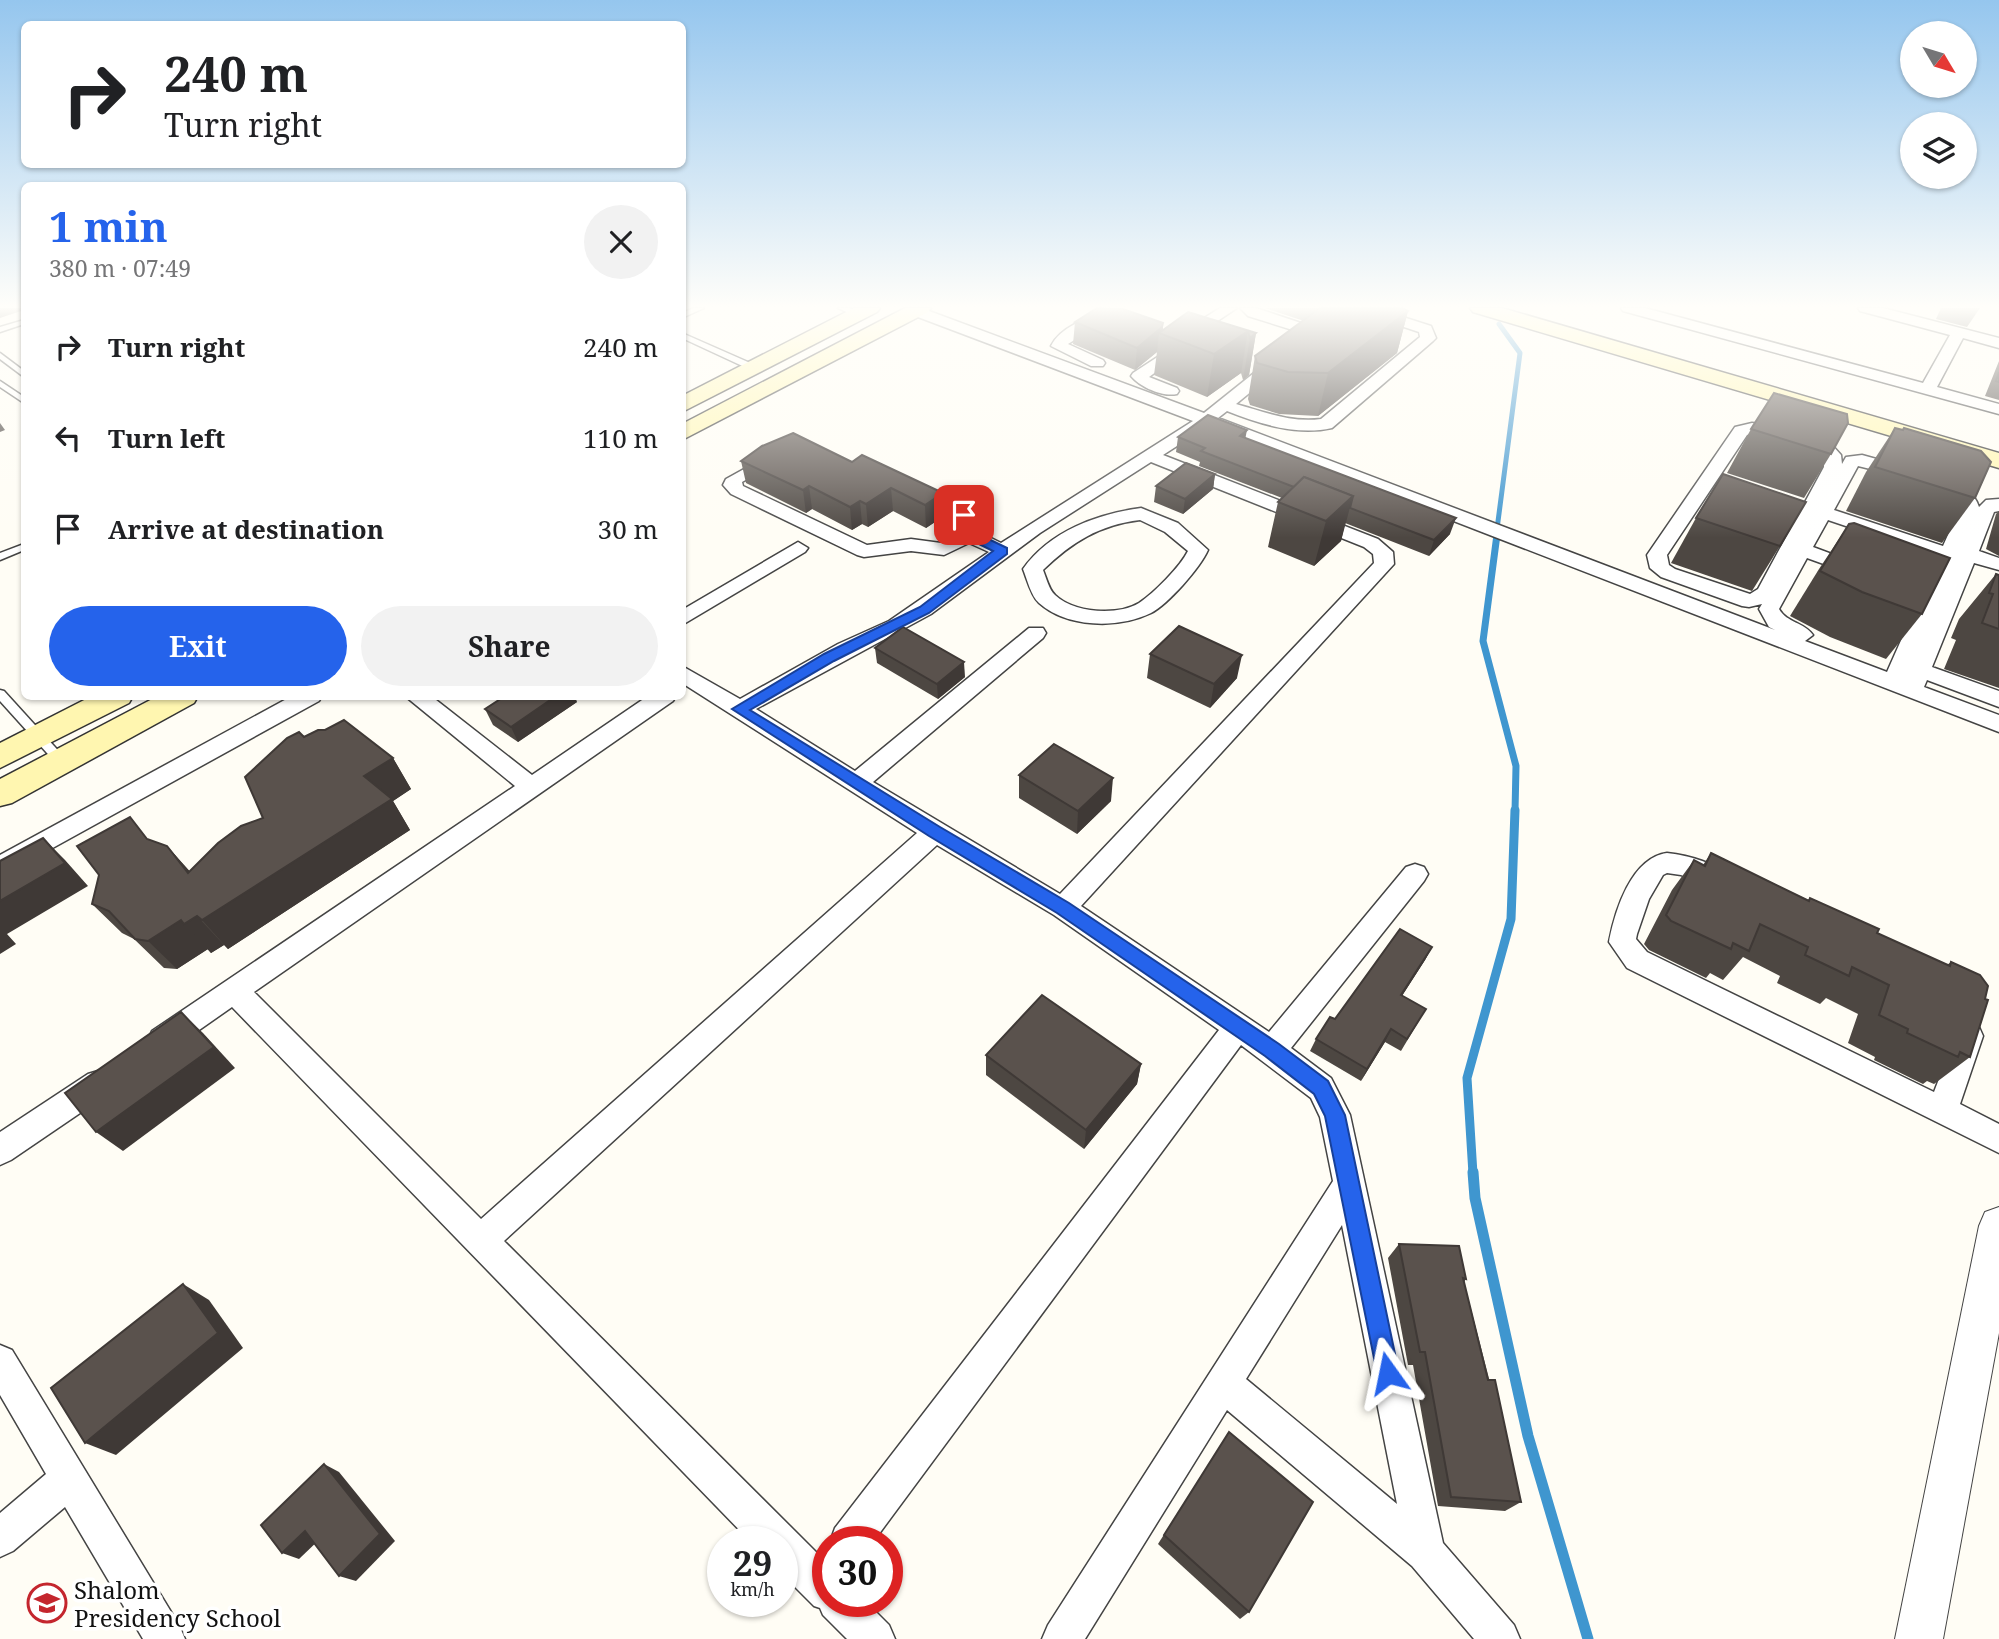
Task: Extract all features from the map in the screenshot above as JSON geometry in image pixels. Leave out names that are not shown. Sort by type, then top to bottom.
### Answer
[{"type":"main road","points":[[686,403],[722,384]]},
{"type":"main road","points":[[686,431],[775,384]]},
{"type":"main road","points":[[1739,384],[1999,461]]},
{"type":"main road","points":[[1804,384],[1999,441]]},
{"type":"main road","points":[[0,757],[110,700]]},
{"type":"main road","points":[[0,794],[175,700]]},
{"type":"street","points":[[1107,384],[1218,415],[1308,427],[1326,424],[1373,384]]},
{"type":"street","points":[[1152,384],[1218,415],[1498,531],[1695,606],[1906,678],[1999,699]]},
{"type":"street","points":[[1218,415],[1251,384]]},
{"type":"street","points":[[739,709],[846,649],[924,610],[1033,529],[1148,455],[1218,415],[1256,384]]},
{"type":"street","points":[[1909,384],[1999,410]]},
{"type":"street","points":[[1927,390],[1930,384]]},
{"type":"street","points":[[1746,429],[1761,429],[1826,449],[1832,455],[1833,467],[1760,598],[1749,601],[1668,573],[1657,563],[1657,551],[1696,508],[1710,476],[1741,431],[1746,429]]},
{"type":"street","points":[[789,449],[735,479],[732,485],[737,490],[864,551],[911,545],[944,549],[969,535]]},
{"type":"street","points":[[1063,908],[1384,564],[1383,552],[1371,543],[1148,455]]},
{"type":"street","points":[[1810,508],[1852,461],[1869,462],[1956,488],[1966,496],[1970,506],[1958,554]]},
{"type":"street","points":[[1710,476],[1735,484]]},
{"type":"street","points":[[901,486],[964,515],[970,521],[969,535]]},
{"type":"street","points":[[1906,678],[1932,597],[1986,510],[1993,504],[1999,505]]},
{"type":"street","points":[[1810,508],[1999,564]]},
{"type":"street","points":[[1141,514],[1165,521],[1184,534],[1198,550],[1191,565],[1145,608],[1111,618],[1071,613],[1045,598],[1033,569],[1061,542],[1086,525],[1114,516],[1141,514]]},
{"type":"street","points":[[1033,529],[1061,542]]},
{"type":"street","points":[[969,535],[1002,551]]},
{"type":"street","points":[[1791,543],[1879,578]]},
{"type":"street","points":[[1791,543],[1769,609],[1776,622],[1906,678],[1999,724]]},
{"type":"street","points":[[686,617],[798,548]]},
{"type":"street","points":[[1695,606],[1706,586]]},
{"type":"street","points":[[1932,597],[1973,610]]},
{"type":"street","points":[[856,783],[1036,633]]},
{"type":"street","points":[[686,680],[739,709],[934,832],[1063,908],[1272,1050],[1321,1087],[1335,1115],[1426,1552]]},
{"type":"street","points":[[0,867],[304,700]]},
{"type":"street","points":[[421,700],[532,788]]},
{"type":"street","points":[[0,1150],[659,700]]},
{"type":"street","points":[[481,1240],[934,832]]},
{"type":"street","points":[[1746,894],[1679,865],[1660,864],[1650,871],[1624,927],[1622,942],[1637,960],[1999,1139]]},
{"type":"street","points":[[1272,1050],[1415,874]]},
{"type":"street","points":[[234,991],[762,1526]]},
{"type":"street","points":[[1942,1112],[1969,1039],[1972,1014]]},
{"type":"street","points":[[861,1526],[1238,1027]]},
{"type":"street","points":[[1062,1639],[1348,1186]]},
{"type":"street","points":[[1919,1639],[1999,1226]]},
{"type":"street","points":[[0,1362],[165,1639]]},
{"type":"street","points":[[1224,1384],[1426,1552],[1500,1639]]},
{"type":"street","points":[[0,1538],[70,1478]]},
{"type":"street","points":[[798,1560],[812,1572]]},
{"type":"street","points":[[855,1617],[875,1639]]},
{"type":"lane","points":[[2,384],[21,399]]},
{"type":"lane","points":[[0,557],[21,548]]},
{"type":"lane","points":[[0,694],[60,760]]},
{"type":"building","points":[[1774,393],[1847,414],[1848,423],[1831,454],[1751,429]]},
{"type":"building","points":[[1208,415],[1247,430],[1240,436],[1456,518],[1434,540],[1350,508],[1353,496],[1304,477],[1294,487],[1201,451],[1205,448],[1178,437]]},
{"type":"building","points":[[1895,428],[1904,428],[1981,451],[1991,462],[1975,498],[1875,467]]},
{"type":"building","points":[[793,433],[852,462],[862,455],[943,493],[925,505],[891,488],[866,504],[860,501],[850,507],[809,486],[803,490],[741,461],[762,446]]},
{"type":"building","points":[[1186,463],[1215,474],[1185,499],[1156,486]]},
{"type":"building","points":[[1723,474],[1806,502],[1780,546],[1696,518]]},
{"type":"building","points":[[1304,477],[1353,496],[1326,521],[1278,502]]},
{"type":"building","points":[[1854,523],[1950,558],[1922,614],[1862,592],[1820,571],[1849,524]]},
{"type":"building","points":[[1996,574],[1999,575],[1999,629],[1982,623],[1993,594],[1989,593]]},
{"type":"building","points":[[1179,626],[1242,655],[1214,684],[1150,654]]},
{"type":"building","points":[[903,627],[964,662],[937,684],[875,648]]},
{"type":"building","points":[[499,700],[550,700],[511,727],[485,709]]},
{"type":"building","points":[[344,720],[393,758],[364,776],[392,799],[202,920],[197,916],[184,924],[181,920],[148,941],[135,939],[109,911],[92,904],[99,875],[77,846],[130,817],[147,839],[167,846],[188,873],[218,843],[241,826],[263,818],[245,777],[287,738],[299,732],[304,737]]},
{"type":"building","points":[[1054,744],[1113,778],[1078,811],[1019,775]]},
{"type":"building","points":[[43,838],[65,863],[0,901],[0,861]]},
{"type":"building","points":[[1711,853],[1809,901],[1810,898],[1879,929],[1877,933],[1950,966],[1951,962],[1980,975],[1988,986],[1985,999],[1988,1000],[1970,1057],[1960,1052],[1958,1057],[1907,1033],[1908,1029],[1879,1015],[1889,985],[1852,967],[1849,976],[1805,955],[1808,947],[1760,924],[1749,951],[1733,943],[1731,949],[1671,921],[1666,915],[1694,860],[1705,866]]},
{"type":"building","points":[[1400,929],[1432,947],[1401,995],[1426,1009],[1407,1039],[1391,1029],[1367,1069],[1316,1039],[1330,1017],[1335,1019]]},
{"type":"building","points":[[1042,995],[1141,1064],[1086,1130],[986,1055]]},
{"type":"building","points":[[181,1012],[214,1047],[96,1132],[65,1093]]},
{"type":"building","points":[[1399,1244],[1459,1246],[1466,1279],[1463,1278],[1488,1380],[1495,1380],[1521,1502],[1451,1497],[1425,1352],[1420,1352]]},
{"type":"building","points":[[183,1284],[218,1333],[85,1443],[51,1388]]},
{"type":"building","points":[[1229,1432],[1313,1502],[1249,1612],[1164,1535]]},
{"type":"building","points":[[324,1464],[380,1534],[339,1576],[305,1531],[282,1553],[261,1525]]},
{"type":"waterway","points":[[1497,529],[1516,384]]},
{"type":"waterway","points":[[1498,527],[1483,641],[1516,766],[1515,812]]},
{"type":"waterway","points":[[1473,1174],[1467,1078],[1511,919],[1515,810]]},
{"type":"waterway","points":[[1473,1172],[1475,1198],[1528,1436],[1588,1639]]},
{"type":"place","name":"Shalom Presidency School","points":[[47,1603]]},
{"type":"route","points":[[964,515],[970,521],[969,535],[1002,551],[924,610],[829,658],[739,709],[934,832],[1063,908],[1272,1050],[1321,1087],[1335,1115],[1388,1373]]}]
